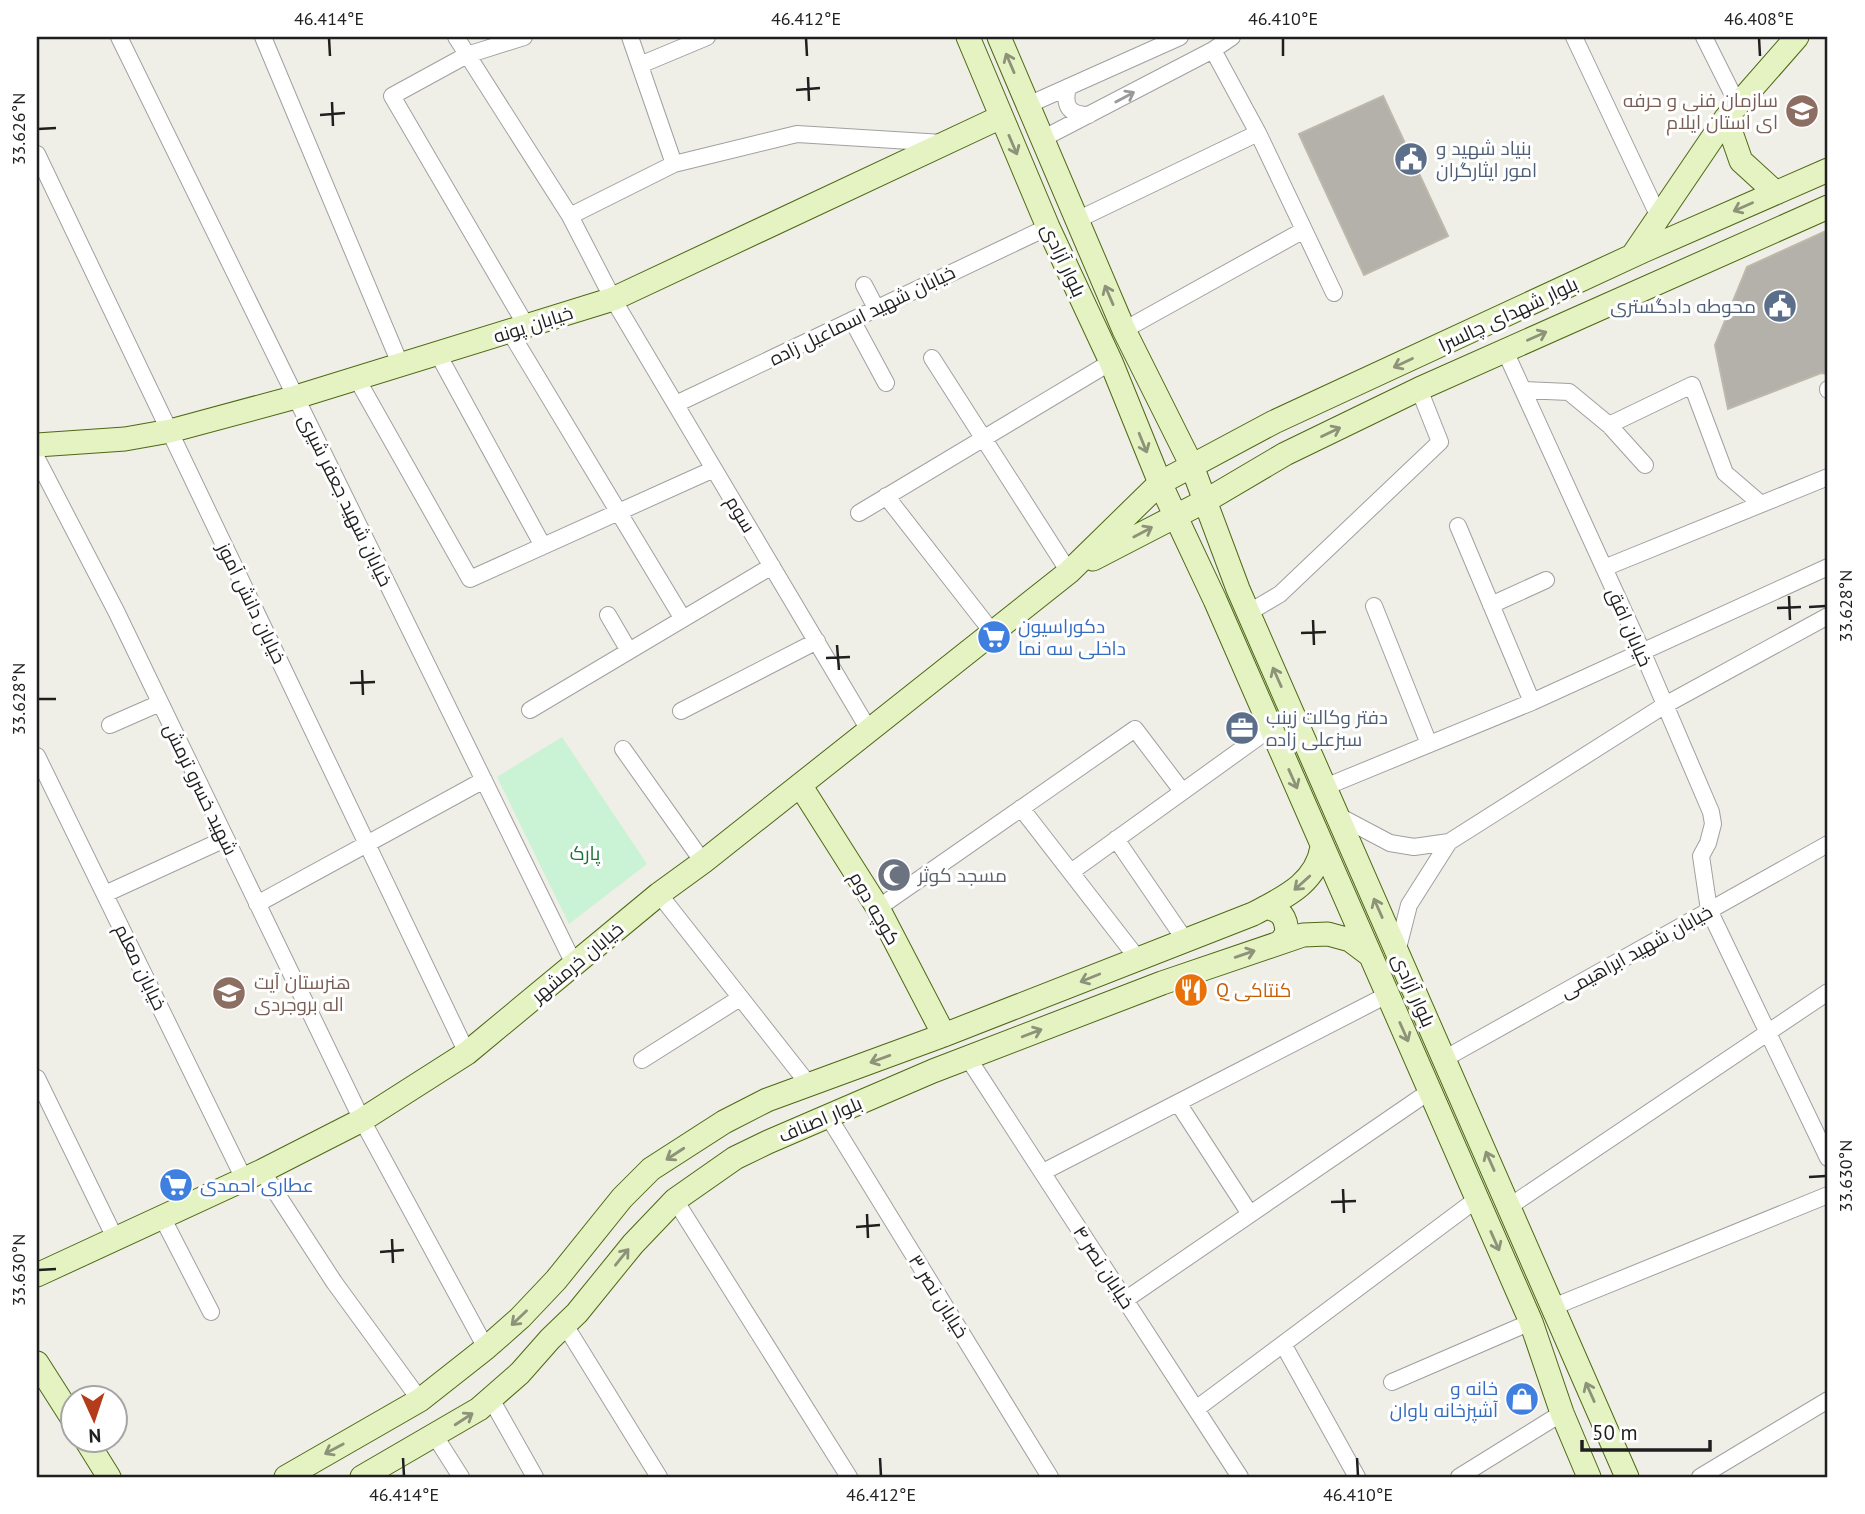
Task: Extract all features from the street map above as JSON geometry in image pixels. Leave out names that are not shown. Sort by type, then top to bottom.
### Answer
[{"type":"main road","name":"بلوار آزادی","points":[[968,37],[1048,227],[1111,362],[1160,483],[1215,600],[1531,1322],[1562,1413],[1589,1477]]},
{"type":"main road","name":"بلوار آزادی","points":[[999,37],[1124,330],[1207,500],[1248,613],[1627,1477]]},
{"type":"main road","points":[[1633,256],[1732,111],[1797,37]]},
{"type":"main road","points":[[1732,111],[1741,161],[1776,193]]},
{"type":"main road","name":"خیابان پونه","points":[[37,445],[125,439],[170,431],[401,366],[613,299],[1001,117]]},
{"type":"main road","name":"بلوار شهدای چالسرا","points":[[1160,483],[1274,422],[1633,256],[1828,170]]},
{"type":"main road","name":"بلوار شهدای چالسرا","points":[[1175,515],[1207,500],[1285,454],[1419,388],[1828,207]]},
{"type":"main road","points":[[1120,388],[1128,394],[1138,392],[1145,385],[1147,374]]},
{"type":"main road","points":[[1274,422],[1269,433],[1270,442],[1274,449],[1285,454]]},
{"type":"main road","name":"خیابان خرمشهر","points":[[37,1275],[253,1175],[362,1120],[467,1053],[659,894],[1069,572],[1160,483]]},
{"type":"main road","name":"خیابان خرمشهر","points":[[1069,572],[1175,515]]},
{"type":"main road","points":[[1215,600],[1220,591],[1228,587],[1238,589]]},
{"type":"main road","name":"کوچه دوم","points":[[800,785],[878,908],[944,1035]]},
{"type":"main road","name":"بلوار اصناف","points":[[286,1477],[420,1400],[486,1348],[520,1318],[556,1280],[622,1198],[651,1169],[724,1122],[767,1100],[944,1035],[1266,907],[1282,899],[1309,878],[1320,861],[1322,847]]},
{"type":"main road","points":[[1266,907],[1278,910],[1286,920],[1287,933],[1281,942]]},
{"type":"main road","name":"بلوار اصناف","points":[[362,1477],[480,1409],[520,1373],[565,1325],[633,1244],[675,1200],[735,1158],[968,1058],[1163,983],[1303,934],[1328,934],[1350,940],[1370,955]]},
{"type":"main road","points":[[37,1363],[60,1398]]},
{"type":"main road","points":[[95,1454],[110,1477]]},
{"type":"street","name":"خیابان شهید جعفر شیری","points":[[118,37],[574,964]]},
{"type":"street","points":[[264,37],[401,366]]},
{"type":"street","points":[[456,37],[570,216],[674,164],[797,134],[945,143]]},
{"type":"street","points":[[524,37],[467,55],[392,96],[619,512],[683,619]]},
{"type":"street","points":[[630,37],[674,164]]},
{"type":"street","points":[[640,65],[707,37]]},
{"type":"street","points":[[1028,105],[1181,37]]},
{"type":"street","points":[[1042,139],[1213,50],[1232,37]]},
{"type":"street","points":[[1574,37],[1659,218]]},
{"type":"street","points":[[1704,37],[1732,111]]},
{"type":"street","points":[[1213,50],[1258,133],[1334,293]]},
{"type":"street","points":[[1068,87],[1066,102],[1070,109],[1077,115],[1089,115]]},
{"type":"street","points":[[1077,220],[1258,133]]},
{"type":"street","name":"خیابان دانش آموز","points":[[37,154],[467,1053]]},
{"type":"street","name":"سوم","points":[[570,216],[613,299],[869,730]]},
{"type":"street","name":"خیابان شهید اسماعیل زاده","points":[[676,404],[1048,227]]},
{"type":"street","points":[[1124,330],[1304,230]]},
{"type":"street","points":[[864,285],[876,308]]},
{"type":"street","points":[[852,320],[886,383]]},
{"type":"street","name":"خیابان افق","points":[[1505,351],[1712,812],[1713,824],[1708,844],[1701,856],[1709,910],[1828,1158]]},
{"type":"street","points":[[438,354],[543,546]]},
{"type":"street","points":[[932,358],[1069,572]]},
{"type":"street","points":[[859,513],[1111,362]]},
{"type":"street","points":[[357,379],[470,579],[714,469]]},
{"type":"street","points":[[1609,425],[1692,385],[1725,473],[1761,504]]},
{"type":"street","points":[[1248,613],[1280,594],[1440,442],[1419,388]]},
{"type":"street","points":[[1523,390],[1569,392],[1609,425],[1645,465]]},
{"type":"street","name":"شهید خسرو ترمش","points":[[37,459],[116,611],[362,1120],[486,1348]]},
{"type":"street","points":[[1604,568],[1828,477]]},
{"type":"street","points":[[886,496],[993,633]]},
{"type":"street","points":[[1458,526],[1532,702]]},
{"type":"street","points":[[530,710],[772,566]]},
{"type":"street","points":[[1325,787],[1532,702],[1828,567]]},
{"type":"street","points":[[1491,605],[1546,580]]},
{"type":"street","points":[[1374,606],[1429,744]]},
{"type":"street","points":[[608,615],[629,652]]},
{"type":"street","points":[[1337,815],[1390,843],[1414,847],[1449,842],[1665,705],[1828,616]]},
{"type":"street","points":[[681,711],[817,641]]},
{"type":"street","points":[[110,725],[160,702]]},
{"type":"street","points":[[1070,872],[1271,728]]},
{"type":"street","points":[[878,908],[1135,729],[1182,791]]},
{"type":"street","points":[[623,749],[703,862]]},
{"type":"street","name":"خیابان معلم","points":[[37,756],[105,894],[253,1175],[420,1400]]},
{"type":"street","points":[[257,904],[484,780]]},
{"type":"street","points":[[1021,808],[1138,959]]},
{"type":"street","points":[[105,894],[225,839]]},
{"type":"street","points":[[1116,839],[1185,940]]},
{"type":"street","points":[[1397,952],[1409,905],[1449,842]]},
{"type":"street","name":"خیابان شهید ابراهیمی","points":[[1444,1059],[1828,844]]},
{"type":"street","points":[[659,894],[810,1086]]},
{"type":"street","points":[[1510,1206],[1828,992]]},
{"type":"street","points":[[1043,1172],[1387,995]]},
{"type":"street","points":[[642,1060],[740,998]]},
{"type":"street","name":"خیابان نصر ۴","points":[[968,1058],[1240,1477]]},
{"type":"street","points":[[37,1078],[116,1240]]},
{"type":"street","points":[[1125,1300],[1430,1091]]},
{"type":"street","points":[[1178,1103],[1250,1214]]},
{"type":"street","name":"خیابان نصر ۳","points":[[828,1116],[1048,1477]]},
{"type":"street","points":[[1553,1307],[1828,1195]]},
{"type":"street","points":[[1196,1409],[1477,1199]]},
{"type":"street","points":[[675,1200],[849,1477]]},
{"type":"street","points":[[162,1217],[211,1312]]},
{"type":"street","points":[[1392,1382],[1531,1322]]},
{"type":"street","points":[[565,1325],[659,1477]]},
{"type":"street","points":[[1283,1344],[1357,1477]]},
{"type":"street","points":[[491,1399],[535,1477]]},
{"type":"street","points":[[1700,1477],[1828,1401]]},
{"type":"street","points":[[1459,1477],[1562,1413]]},
{"type":"street","points":[[435,1436],[461,1477]]},
{"type":"green space","name":"پارک","points":[[562,737],[647,864],[569,924],[497,777]]},
{"type":"building","points":[[1383,96],[1448,236],[1364,275],[1299,134]]},
{"type":"building","name":"محوطه دادگستری","points":[[1828,230],[1828,374],[1821,373],[1728,409],[1715,345],[1747,267]]},
{"type":"place","name":"سازمان فنی و حرفه ای استان ایلام","points":[[1802,111]]},
{"type":"place","name":"بنیاد شهید و امور ایثارگران","points":[[1411,159]]},
{"type":"place","name":"محوطه دادگستری","points":[[1780,306]]},
{"type":"place","name":"دکوراسیون داخلی سه نما","points":[[994,637]]},
{"type":"place","name":"دفتر وکالت زینب سبزعلی زاده","points":[[1242,728]]},
{"type":"place","name":"مسجد کوثر","points":[[894,875]]},
{"type":"place","name":"Q کنتاکی","points":[[1191,990]]},
{"type":"place","name":"هنرستان آیت اله بروجردی","points":[[229,993]]},
{"type":"place","name":"عطاری احمدی","points":[[176,1185]]},
{"type":"place","name":"خانه و آشپزخانه باوان","points":[[1522,1399]]}]
